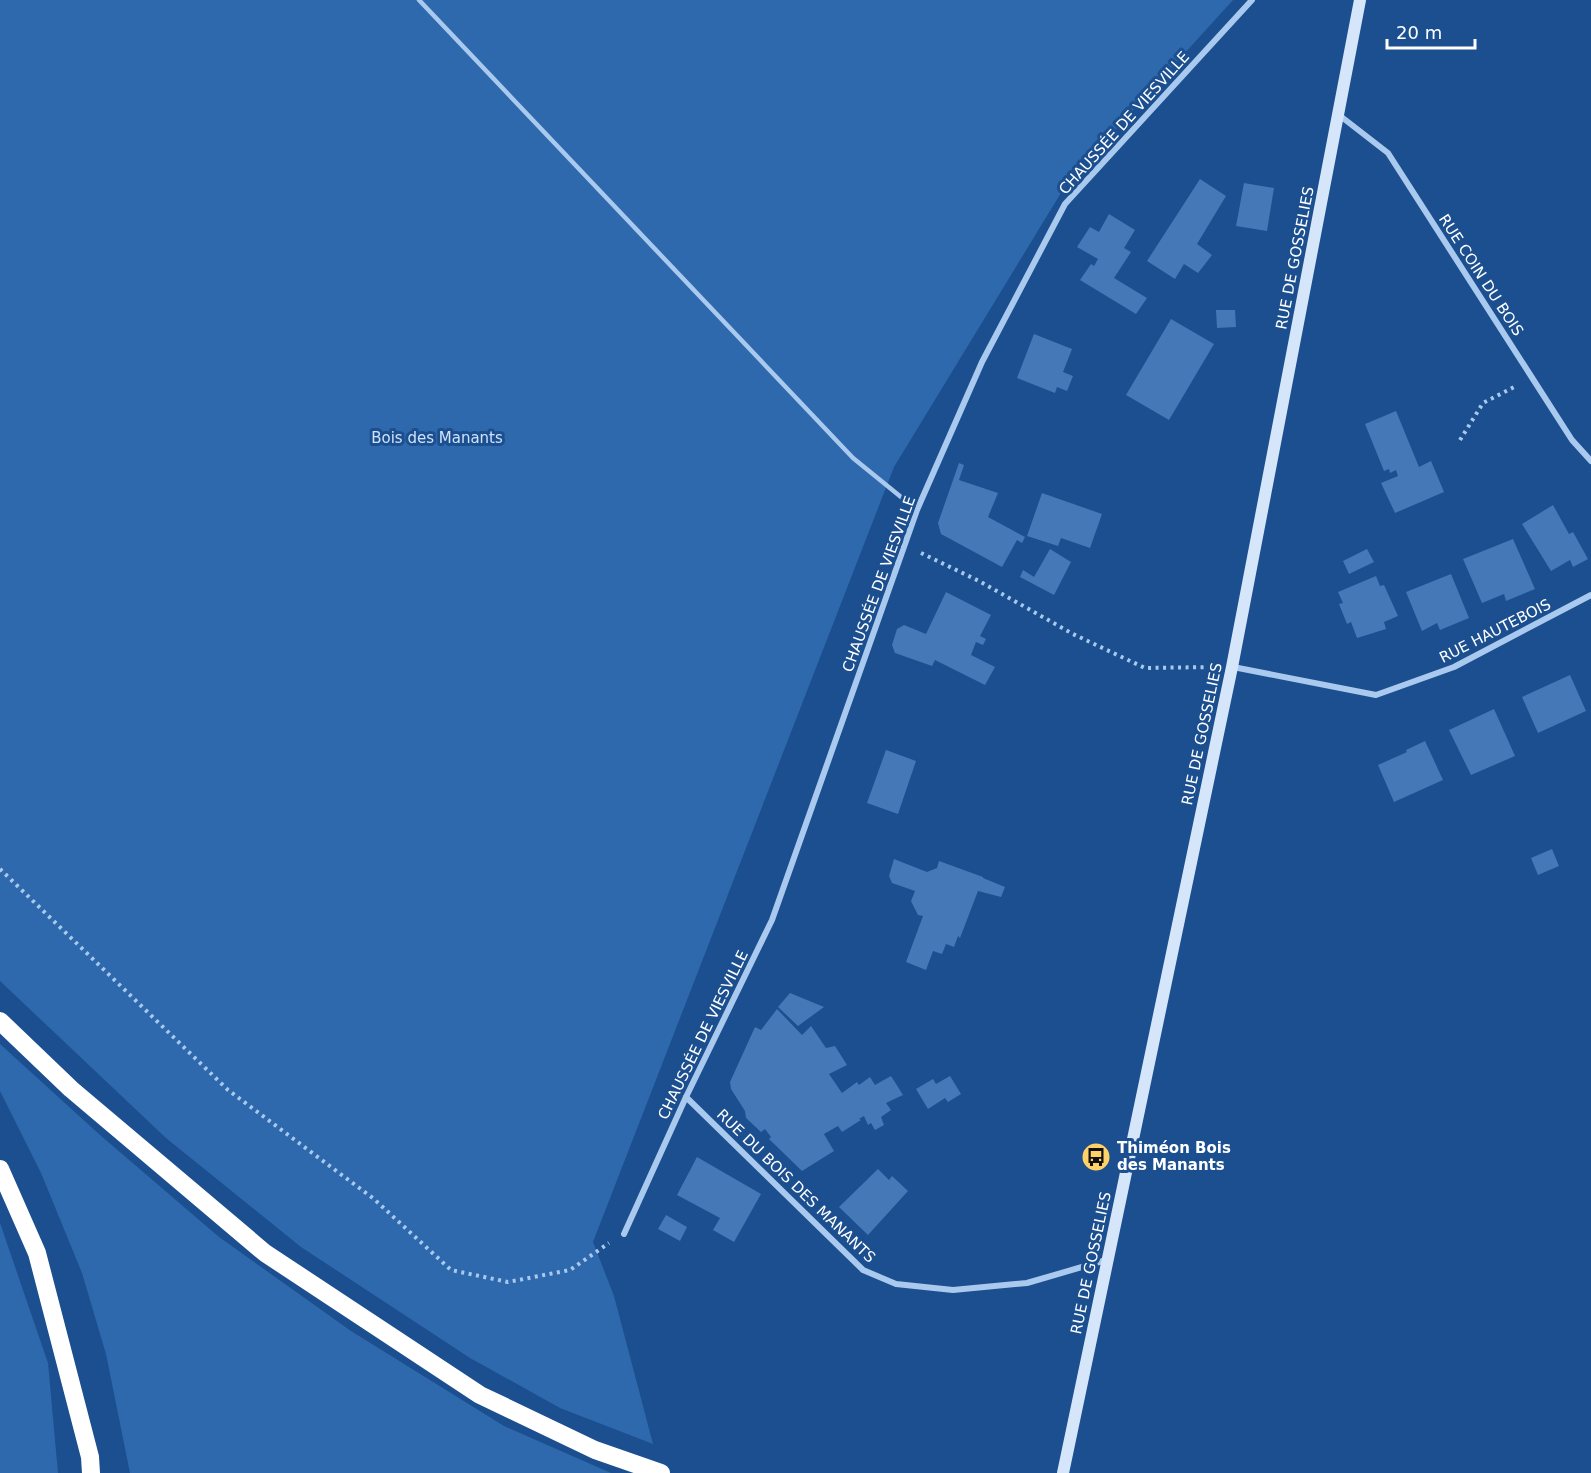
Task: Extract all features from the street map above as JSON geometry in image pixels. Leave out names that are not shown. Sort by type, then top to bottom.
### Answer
[{"type":"highway","points":[[0,1021],[71,1089],[265,1253],[480,1395],[595,1450],[661,1473]]},
{"type":"highway","points":[[0,1168],[37,1253],[90,1465]]},
{"type":"street","name":"CHAUSSÉE DE VIESVILLE","points":[[624,1234],[686,1096],[772,920],[904,544],[982,362],[1065,204],[1252,0]]},
{"type":"street","name":"RUE DE GOSSELIES","points":[[1063,1473],[1232,667],[1360,0]]},
{"type":"street","name":"RUE COIN DU BOIS","points":[[1338,115],[1388,153],[1572,440],[1591,461]]},
{"type":"street","name":"RUE HAUTEBOIS","points":[[1232,667],[1376,695],[1454,667],[1591,595]]},
{"type":"street","name":"RUE DU BOIS DES MANANTS","points":[[686,1096],[863,1270],[896,1284],[953,1290],[1027,1283],[1106,1260]]},
{"type":"lane","points":[[419,0],[853,458],[917,510]]},
{"type":"path","points":[[1460,440],[1483,403],[1533,378]]},
{"type":"path","points":[[904,544],[979,581],[1073,634],[1145,668],[1232,667]]},
{"type":"path","points":[[0,868],[228,1090],[374,1199],[450,1270],[508,1282],[570,1270],[624,1234]]},
{"type":"green space","name":"Bois des Manants","points":[[0,0],[1233,0],[1067,183],[894,467],[593,1242],[614,1296],[653,1444],[560,1408],[470,1358],[301,1247],[166,1138],[0,981]]},
{"type":"green space","points":[[0,1044],[100,1135],[219,1237],[351,1331],[504,1426],[611,1473],[130,1473],[106,1354],[82,1273],[41,1173],[0,1091]]},
{"type":"green space","points":[[0,1223],[48,1363],[58,1473],[0,1473]]},
{"type":"building","points":[[1200,179],[1226,196],[1197,244],[1212,255],[1198,273],[1184,264],[1175,279],[1147,261]]},
{"type":"building","points":[[1244,183],[1274,188],[1267,231],[1236,226]]},
{"type":"building","points":[[1109,214],[1135,230],[1124,248],[1131,252],[1114,278],[1147,298],[1136,314],[1080,280],[1091,264],[1094,266],[1098,259],[1077,247],[1090,227],[1099,232]]},
{"type":"building","points":[[1216,310],[1235,310],[1236,327],[1217,328]]},
{"type":"building","points":[[1171,319],[1214,344],[1169,420],[1126,395]]},
{"type":"building","points":[[1034,334],[1072,349],[1063,372],[1073,376],[1067,391],[1057,387],[1055,393],[1017,378]]},
{"type":"building","points":[[1396,411],[1419,467],[1431,461],[1444,492],[1395,513],[1381,483],[1398,476],[1396,470],[1390,473],[1389,469],[1384,471],[1365,424]]},
{"type":"building","points":[[959,463],[964,465],[959,480],[998,493],[988,517],[1025,537],[1022,543],[1017,540],[1002,567],[941,534],[938,523]]},
{"type":"building","points":[[1042,493],[1102,514],[1090,548],[1061,538],[1058,546],[1027,536]]},
{"type":"building","points":[[1553,505],[1569,534],[1573,532],[1588,559],[1573,567],[1570,560],[1551,571],[1522,524]]},
{"type":"building","points":[[1513,539],[1535,589],[1506,601],[1504,594],[1482,603],[1463,559]]},
{"type":"building","points":[[1050,549],[1071,562],[1054,595],[1020,577],[1023,570],[1034,577]]},
{"type":"building","points":[[1367,549],[1374,562],[1349,574],[1343,561]]},
{"type":"building","points":[[1451,574],[1469,618],[1440,630],[1437,623],[1422,631],[1406,592]]},
{"type":"building","points":[[1376,576],[1380,586],[1384,585],[1398,616],[1384,622],[1386,629],[1357,638],[1351,622],[1347,624],[1339,604],[1343,603],[1338,592]]},
{"type":"building","points":[[946,592],[991,615],[980,636],[986,639],[983,645],[976,642],[971,655],[995,667],[985,685],[935,660],[932,666],[895,653],[892,645],[897,629],[904,625],[926,634]]},
{"type":"building","points":[[1570,675],[1586,711],[1538,733],[1522,697]]},
{"type":"building","points":[[1494,709],[1515,756],[1471,775],[1449,730]]},
{"type":"building","points":[[1425,741],[1443,780],[1394,802],[1378,765]]},
{"type":"building","points":[[886,750],[916,761],[898,814],[867,803]]},
{"type":"building","points":[[1552,849],[1559,866],[1538,875],[1531,858]]},
{"type":"building","points":[[894,859],[927,872],[937,868],[939,861],[1005,887],[1001,897],[978,891],[960,938],[958,936],[954,947],[946,944],[942,954],[933,951],[926,970],[906,962],[923,916],[918,915],[911,901],[915,891],[892,883],[889,876]]},
{"type":"building","points":[[790,993],[824,1007],[798,1026],[778,1007]]},
{"type":"building","points":[[777,1009],[802,1035],[811,1026],[826,1048],[835,1046],[847,1065],[829,1074],[842,1093],[857,1082],[859,1085],[870,1077],[875,1085],[891,1076],[903,1095],[886,1103],[891,1110],[881,1117],[884,1125],[875,1130],[871,1123],[868,1125],[864,1116],[842,1132],[838,1126],[824,1134],[834,1151],[802,1171],[769,1139],[771,1137],[765,1129],[761,1132],[746,1118],[745,1111],[731,1089],[730,1082],[755,1027],[761,1030]]},
{"type":"building","points":[[950,1076],[961,1094],[948,1102],[945,1098],[928,1109],[916,1089],[933,1079],[936,1084]]},
{"type":"building","points":[[697,1157],[761,1194],[734,1242],[713,1230],[720,1218],[677,1195]]},
{"type":"building","points":[[878,1169],[889,1180],[892,1176],[908,1191],[868,1235],[839,1207]]},
{"type":"building","points":[[666,1215],[687,1227],[680,1241],[658,1229]]},
{"type":"place","name":"Thiméon Bois des Manants","points":[[1096,1157]]}]
